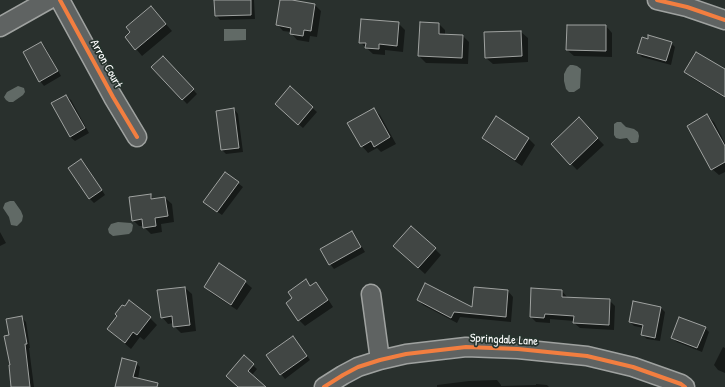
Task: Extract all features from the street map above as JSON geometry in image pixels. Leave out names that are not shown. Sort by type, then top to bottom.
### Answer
[{"type":"street","points":[[0,27],[48,0]]},
{"type":"street","name":"Arron Court","points":[[60,0],[137,137]]},
{"type":"street","points":[[657,0],[687,7],[725,20]]},
{"type":"street","points":[[371,294],[380,360]]},
{"type":"street","name":"Springdale Lane","points":[[324,387],[358,367],[380,360],[406,354],[466,347],[518,349],[587,356],[633,367],[685,387]]},
{"type":"shaded area","points":[[224,29],[246,29],[246,40],[224,41]]},
{"type":"shaded area","points":[[570,65],[577,66],[581,69],[580,88],[574,92],[569,92],[566,89],[564,81],[564,74]]},
{"type":"shaded area","points":[[18,86],[24,88],[25,92],[23,95],[13,102],[6,100],[4,97],[7,92]]},
{"type":"shaded area","points":[[621,122],[626,127],[634,129],[638,132],[638,142],[631,143],[627,138],[616,138],[614,135],[614,124]]},
{"type":"shaded area","points":[[14,201],[23,216],[22,221],[17,226],[11,225],[9,217],[3,208],[5,203]]},
{"type":"shaded area","points":[[118,222],[131,223],[133,225],[132,231],[129,234],[113,236],[109,233],[108,229],[111,224]]},
{"type":"building","points":[[214,0],[251,0],[251,15],[215,16]]},
{"type":"building","points":[[280,0],[292,0],[315,4],[311,31],[304,30],[303,36],[290,34],[291,28],[276,25]]},
{"type":"building","points":[[151,6],[166,24],[135,50],[125,37],[130,32],[126,27]]},
{"type":"building","points":[[361,19],[399,22],[397,46],[379,44],[379,49],[365,48],[366,43],[359,43]]},
{"type":"building","points":[[420,22],[439,23],[439,34],[463,35],[462,58],[418,56]]},
{"type":"building","points":[[567,25],[606,25],[606,51],[566,50]]},
{"type":"building","points":[[521,31],[522,56],[485,58],[484,32]]},
{"type":"building","points":[[648,35],[672,42],[666,61],[637,53],[642,37],[648,39]]},
{"type":"building","points":[[41,42],[58,71],[39,82],[23,52]]},
{"type":"building","points":[[696,52],[725,69],[725,97],[684,72]]},
{"type":"building","points":[[163,56],[194,89],[182,100],[151,67]]},
{"type":"building","points":[[290,86],[313,107],[298,125],[275,104]]},
{"type":"building","points":[[66,95],[85,128],[70,137],[51,103]]},
{"type":"building","points":[[234,108],[239,148],[221,150],[216,111]]},
{"type":"building","points":[[374,108],[390,137],[374,147],[371,141],[361,147],[347,123]]},
{"type":"building","points":[[707,114],[725,146],[725,162],[711,170],[687,126]]},
{"type":"building","points":[[496,116],[529,138],[515,160],[482,138]]},
{"type":"building","points":[[579,117],[598,138],[570,165],[551,144]]},
{"type":"building","points":[[81,159],[102,190],[89,199],[68,168]]},
{"type":"building","points":[[225,172],[239,182],[217,212],[203,202]]},
{"type":"building","points":[[151,194],[151,199],[165,197],[168,216],[155,218],[156,226],[143,228],[142,219],[132,221],[129,197]]},
{"type":"building","points":[[411,226],[436,248],[418,268],[393,246]]},
{"type":"building","points":[[352,231],[361,247],[329,265],[320,249]]},
{"type":"building","points":[[219,263],[246,281],[231,305],[204,287]]},
{"type":"building","points":[[306,279],[310,286],[316,282],[328,300],[298,321],[286,303],[292,298],[288,292]]},
{"type":"building","points":[[425,283],[472,307],[474,287],[508,290],[506,317],[454,312],[451,318],[417,300]]},
{"type":"building","points":[[185,287],[190,325],[173,327],[172,316],[161,318],[157,290]]},
{"type":"building","points":[[531,288],[562,290],[562,297],[610,299],[609,325],[573,323],[574,316],[545,314],[544,318],[530,317]]},
{"type":"building","points":[[129,300],[151,317],[137,335],[133,332],[125,343],[107,329],[117,316],[115,314],[122,305],[125,306]]},
{"type":"building","points":[[633,301],[661,307],[655,338],[641,335],[643,325],[629,322]]},
{"type":"building","points":[[22,316],[27,344],[25,344],[30,387],[11,387],[10,365],[4,336],[9,335],[6,319]]},
{"type":"building","points":[[679,317],[706,327],[697,348],[671,338]]},
{"type":"building","points":[[293,336],[307,356],[280,375],[266,355]]},
{"type":"building","points":[[244,355],[254,364],[248,371],[266,387],[238,387],[226,376]]},
{"type":"building","points":[[122,358],[137,362],[133,377],[158,383],[157,387],[115,387]]},
{"type":"cycle path","points":[[60,0],[113,97],[137,137]]},
{"type":"cycle path","points":[[657,0],[687,7],[725,20]]},
{"type":"cycle path","points":[[324,387],[358,367],[380,360],[406,354],[466,347],[518,349],[587,356],[633,367],[681,384],[685,387]]}]
